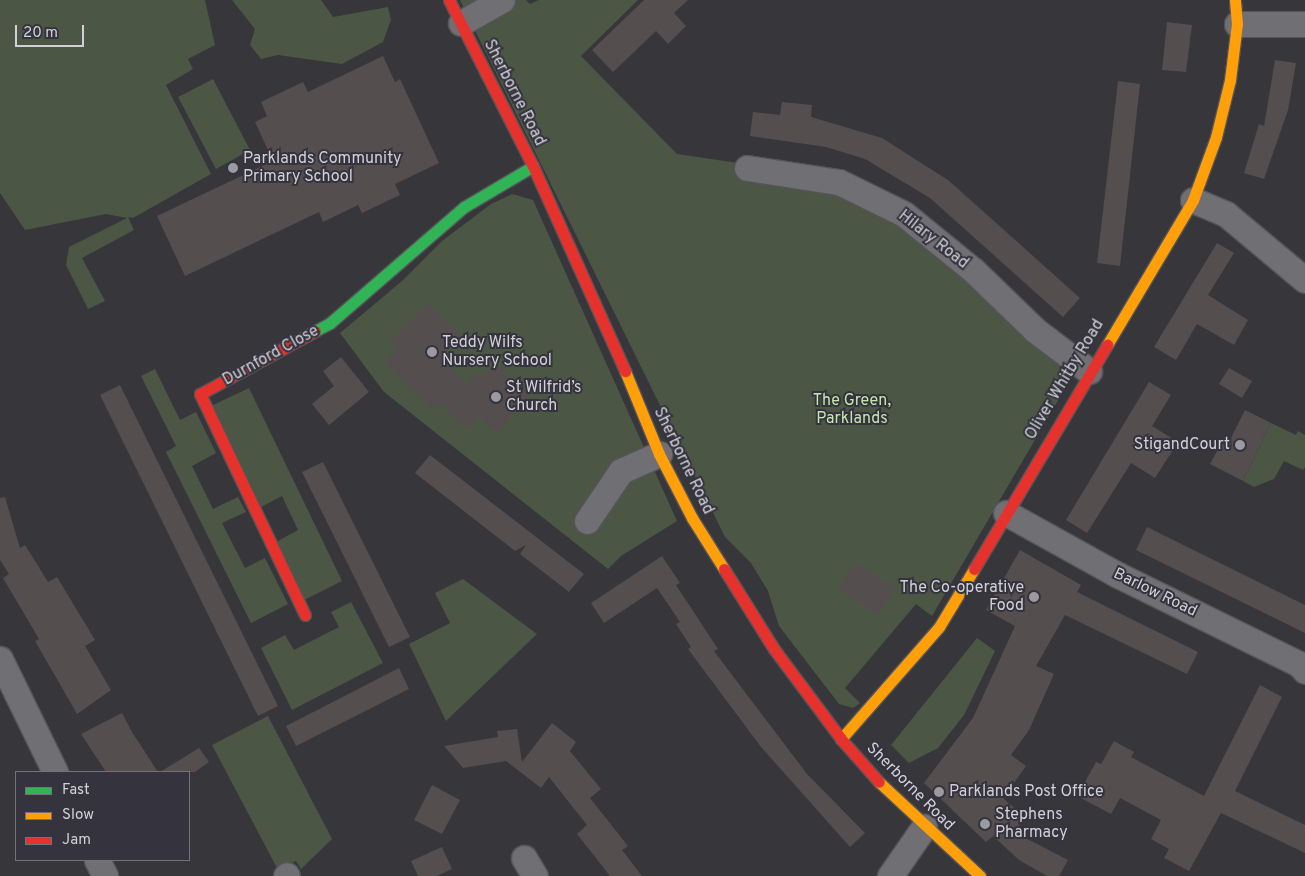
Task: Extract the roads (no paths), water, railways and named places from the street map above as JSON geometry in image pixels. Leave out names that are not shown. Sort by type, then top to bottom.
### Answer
[{"type":"street","name":"Sherborne Road","points":[[449,0],[533,166],[598,307],[659,454],[692,518],[774,649],[841,740],[924,827],[980,876]]},
{"type":"street","points":[[461,23],[502,0]]},
{"type":"street","points":[[1236,12],[1305,24]]},
{"type":"street","name":"Oliver Whitby Road","points":[[841,740],[939,627],[1088,371],[1193,200],[1216,137],[1230,80],[1236,12]]},
{"type":"street","name":"Durnford Close","points":[[306,615],[200,394],[330,323],[464,207],[533,166]]},
{"type":"street","name":"Hilary Road","points":[[747,168],[839,182],[904,214],[973,270],[1035,330],[1088,371]]},
{"type":"street","points":[[1193,200],[1226,214],[1305,280]]},
{"type":"street","points":[[587,521],[622,471],[659,454]]},
{"type":"street","name":"Barlow Road","points":[[1006,513],[1116,574],[1299,664],[1305,671]]},
{"type":"street","points":[[0,660],[55,771]]},
{"type":"street","points":[[890,876],[924,827]]},
{"type":"street","points":[[98,861],[105,876]]},
{"type":"place","name":"Parklands Community Primary School","points":[[233,168]]},
{"type":"place","name":"Teddy Wilfs Nursery School","points":[[432,352]]},
{"type":"place","name":"St Wilfrid’s Church","points":[[496,397]]},
{"type":"place","name":"StigandCourt","points":[[1240,445]]},
{"type":"place","name":"The Co-operative Food","points":[[1034,597]]},
{"type":"place","name":"Parklands Post Office","points":[[939,792]]},
{"type":"place","name":"Stephens Pharmacy","points":[[985,824]]},
{"type":"park label","name":"The Green, Parklands","points":[[852,410]]}]
